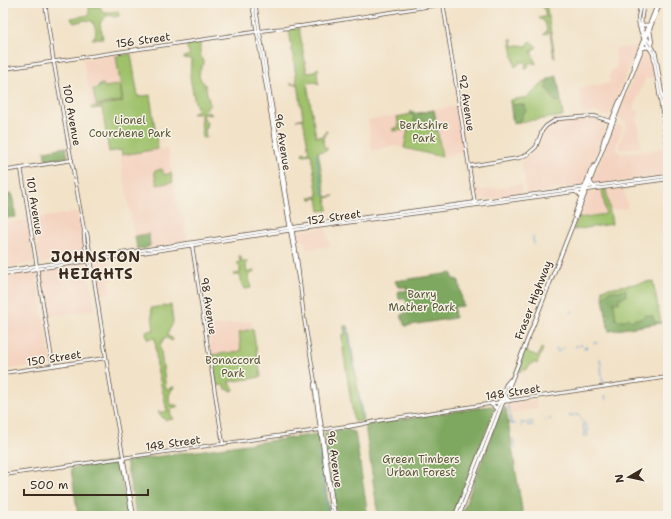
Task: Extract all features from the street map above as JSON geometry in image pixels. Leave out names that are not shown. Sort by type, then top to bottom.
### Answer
[{"type":"main road","name":"100 Avenue","points":[[45,3],[84,230],[87,233],[122,462],[133,516]]},
{"type":"main road","name":"96 Avenue","points":[[253,3],[300,278],[299,284],[333,516]]},
{"type":"main road","name":"156 Street","points":[[3,69],[289,28],[450,3]]},
{"type":"main road","points":[[643,3],[641,25],[645,38],[652,44]]},
{"type":"main road","points":[[643,3],[638,23],[640,31],[651,48],[654,57],[668,150]]},
{"type":"main road","name":"Fraser Highway","points":[[634,72],[635,62],[659,3]]},
{"type":"main road","name":"Fraser Highway","points":[[570,230],[580,197],[590,181],[598,162],[612,122],[634,72],[645,38],[650,29],[659,3]]},
{"type":"main road","name":"92 Avenue","points":[[443,4],[475,204]]},
{"type":"main road","points":[[641,25],[649,25]]},
{"type":"main road","points":[[650,29],[652,44],[657,56],[668,132]]},
{"type":"main road","name":"96 Avenue","points":[[258,32],[280,177],[291,229]]},
{"type":"main road","points":[[643,48],[651,48]]},
{"type":"main road","points":[[469,166],[519,158],[528,154],[536,147],[544,128],[550,122],[555,120],[592,116],[612,122]]},
{"type":"main road","points":[[3,170],[72,160]]},
{"type":"main road","name":"Fraser Highway","points":[[455,516],[497,409],[505,396],[513,377],[592,170],[598,162]]},
{"type":"main road","name":"101 Avenue","points":[[21,168],[53,366]]},
{"type":"main road","points":[[280,177],[283,180]]},
{"type":"main road","name":"152 Street","points":[[552,194],[576,192],[595,187],[668,178]]},
{"type":"main road","name":"152 Street","points":[[4,274],[37,267],[291,229],[668,178]]},
{"type":"main road","points":[[590,181],[595,187]]},
{"type":"main road","points":[[576,192],[580,194],[580,197]]},
{"type":"main road","name":"98 Avenue","points":[[192,244],[223,444]]},
{"type":"main road","name":"152 Street","points":[[3,271],[18,268],[37,267]]},
{"type":"main road","points":[[4,274],[18,270],[18,268]]},
{"type":"main road","name":"150 Street","points":[[3,374],[106,358]]},
{"type":"main road","name":"Fraser Highway","points":[[459,516],[506,385],[513,377]]},
{"type":"main road","name":"148 Street","points":[[3,475],[345,426],[348,427],[668,377]]},
{"type":"main road","points":[[505,396],[509,401]]},
{"type":"main road","points":[[491,404],[497,409]]},
{"type":"shaded area","points":[[638,46],[609,117],[596,112],[583,114],[579,88],[610,83],[609,76],[612,69],[616,69],[617,64],[615,49]]},
{"type":"shaded area","points":[[648,48],[652,55],[655,77],[645,79],[633,109],[639,112],[637,119],[641,147],[621,149],[619,146],[626,123],[623,120],[617,119],[644,51]]},
{"type":"shaded area","points":[[116,54],[123,102],[91,107],[83,59]]},
{"type":"shaded area","points":[[457,106],[465,153],[442,157],[434,110]]},
{"type":"shaded area","points":[[408,114],[414,150],[396,146],[372,150],[368,120]]},
{"type":"shaded area","points":[[595,119],[606,122],[607,125],[582,186],[527,194],[521,161],[537,150],[548,126],[555,122]]},
{"type":"shaded area","points":[[615,125],[623,126],[615,148],[617,151],[622,154],[664,148],[668,163],[668,174],[596,185],[593,183],[592,181]]},
{"type":"shaded area","points":[[168,148],[178,209],[181,217],[184,218],[187,241],[138,249],[136,247],[120,155]]},
{"type":"shaded area","points":[[521,184],[522,195],[500,198],[498,188]]},
{"type":"shaded area","points":[[624,187],[628,208],[610,210],[607,190]]},
{"type":"shaded area","points":[[497,188],[499,198],[478,200],[476,190]]},
{"type":"shaded area","points":[[602,190],[606,213],[578,217],[587,192]]},
{"type":"shaded area","points":[[77,212],[85,255],[40,263],[33,219]]},
{"type":"shaded area","points":[[27,220],[34,263],[9,267],[3,232],[3,223]]},
{"type":"shaded area","points":[[326,227],[330,246],[306,250],[305,240],[296,241],[295,232]]},
{"type":"shaded area","points":[[110,259],[113,280],[109,281],[111,293],[99,295],[94,262]]},
{"type":"shaded area","points":[[86,263],[95,310],[47,316],[40,272],[41,270]]},
{"type":"shaded area","points":[[33,271],[36,273],[51,363],[3,370],[3,277]]},
{"type":"shaded area","points":[[252,321],[259,375],[216,382],[208,327]]},
{"type":"shaded area","points":[[536,399],[537,409],[510,414],[509,404]]},
{"type":"green space","points":[[546,3],[555,58],[550,32],[543,35],[547,30],[545,22],[539,18],[546,17],[544,8],[539,4]]},
{"type":"green space","points":[[100,6],[103,13],[118,11],[119,16],[114,17],[110,15],[105,17],[100,23],[103,38],[92,39],[96,30],[92,21],[85,20],[74,23],[71,18],[89,15],[89,7]]},
{"type":"green space","points":[[299,28],[307,73],[314,72],[317,68],[319,69],[317,72],[318,82],[320,84],[315,82],[307,83],[316,137],[322,136],[327,131],[323,139],[324,147],[327,148],[327,150],[318,152],[326,197],[334,196],[326,198],[328,210],[320,211],[318,198],[309,198],[318,196],[311,154],[303,155],[302,153],[309,152],[303,119],[296,120],[303,118],[298,84],[290,84],[297,83],[289,30]]},
{"type":"green space","points":[[510,39],[512,39],[513,46],[527,46],[530,41],[537,47],[531,51],[536,64],[530,62],[527,68],[525,68],[526,62],[521,62],[515,67]]},
{"type":"green space","points":[[200,43],[200,54],[204,63],[200,70],[199,77],[205,85],[210,105],[204,111],[212,114],[210,115],[203,113],[204,119],[207,123],[205,131],[206,137],[202,138],[201,115],[200,113],[192,114],[198,109],[195,103],[190,78],[191,59],[183,58],[190,55],[186,45]]},
{"type":"green space","name":"Lionel Courchene Park","points":[[131,54],[138,97],[150,95],[158,149],[122,155],[121,150],[109,152],[102,108],[91,109],[91,107],[123,102],[116,56]]},
{"type":"green space","points":[[557,76],[563,116],[513,123],[510,100],[528,97],[548,79]]},
{"type":"green space","points":[[557,76],[560,102],[555,101],[547,89],[546,82]]},
{"type":"green space","points":[[103,84],[104,87],[120,85],[122,101],[96,105],[93,89],[99,88],[99,85]]},
{"type":"green space","points":[[510,101],[514,105],[520,104],[525,106],[526,111],[522,114],[522,119],[519,120],[519,122],[513,123]]},
{"type":"green space","name":"Berkshire Park","points":[[434,110],[442,157],[404,148],[408,129],[411,129],[410,126],[405,126],[405,130],[393,131],[393,128],[399,128],[397,117]]},
{"type":"green space","points":[[434,110],[438,132],[415,125],[413,115],[409,114],[410,112],[417,114]]},
{"type":"green space","points":[[66,147],[68,157],[46,161],[44,151]]},
{"type":"green space","points":[[162,169],[164,175],[171,173],[173,182],[157,185],[154,171]]},
{"type":"green space","points":[[606,189],[612,224],[573,230],[578,218],[606,214],[602,190]]},
{"type":"green space","points":[[12,194],[16,217],[7,218],[3,195]]},
{"type":"green space","points":[[149,234],[150,246],[143,249],[137,248],[135,236]]},
{"type":"green space","points":[[239,256],[241,256],[242,262],[248,262],[246,265],[247,273],[254,270],[254,272],[248,276],[251,288],[245,289],[241,282],[241,276],[234,275],[240,273],[240,267],[237,263],[240,262]]},
{"type":"green space","name":"Barry Mather Park","points":[[452,273],[453,279],[459,281],[463,306],[454,307],[455,318],[405,326],[401,315],[408,311],[411,307],[407,306],[406,299],[399,299],[398,293],[399,291],[406,291],[407,288],[398,287],[395,281]]},
{"type":"green space","points":[[653,281],[661,323],[609,331],[602,289]]},
{"type":"green space","points":[[625,289],[626,296],[619,298],[619,303],[614,302],[616,320],[626,320],[628,318],[631,321],[641,319],[645,315],[653,316],[654,321],[660,323],[609,331],[603,298],[609,291],[620,291]]},
{"type":"green space","points":[[171,305],[173,322],[167,335],[173,339],[172,341],[165,337],[160,345],[166,389],[167,390],[174,387],[169,395],[170,404],[178,406],[170,409],[171,415],[174,419],[165,420],[158,412],[167,412],[157,368],[155,338],[147,339],[146,331],[154,330],[151,308]]},
{"type":"green space","points":[[344,326],[348,326],[363,421],[354,422],[342,342],[342,335],[345,335]]},
{"type":"green space","name":"Bonaccord Park","points":[[253,329],[261,377],[228,382],[234,389],[233,391],[226,389],[224,385],[216,386],[212,355],[241,351],[239,332]]},
{"type":"green space","points":[[541,348],[543,349],[537,364],[534,362],[527,369],[517,372],[525,351],[538,356]]},
{"type":"green space","name":"Green Timbers Urban Forest","points":[[493,406],[495,409],[452,516],[378,516],[365,425]]},
{"type":"green space","name":"Green Timbers Urban Forest","points":[[505,407],[523,516],[461,516],[500,413]]},
{"type":"green space","points":[[344,429],[355,432],[368,516],[336,516],[324,433]]},
{"type":"green space","points":[[318,434],[330,516],[136,516],[126,461]]},
{"type":"green space","points":[[114,462],[118,463],[128,516],[78,516],[71,469]]},
{"type":"waterway","points":[[316,153],[324,196]]},
{"type":"waterway","points":[[533,240],[534,244]]},
{"type":"waterway","points":[[347,326],[354,369]]},
{"type":"waterway","points":[[600,359],[602,375]]},
{"type":"waterway","points":[[602,377],[603,383]]},
{"type":"waterway","points":[[358,394],[361,419]]},
{"type":"waterway","points":[[605,395],[606,400]]},
{"type":"waterway","points":[[508,406],[510,414]]},
{"type":"waterway","points":[[569,416],[574,415]]},
{"type":"waterway","points":[[510,416],[511,424],[515,424]]},
{"type":"waterway","points":[[545,420],[551,419]]},
{"type":"waterway","points":[[583,422],[584,432]]},
{"type":"waterway","points":[[586,424],[587,428]]},
{"type":"waterway","points":[[584,433],[585,437]]},
{"type":"waterway","points":[[514,443],[515,448]]},
{"type":"waterway","points":[[318,452],[327,511]]},
{"type":"waterway","points":[[125,493],[129,516]]},
{"type":"district","name":"JOHNSTON HEIGHTS","points":[[96,266]]}]
